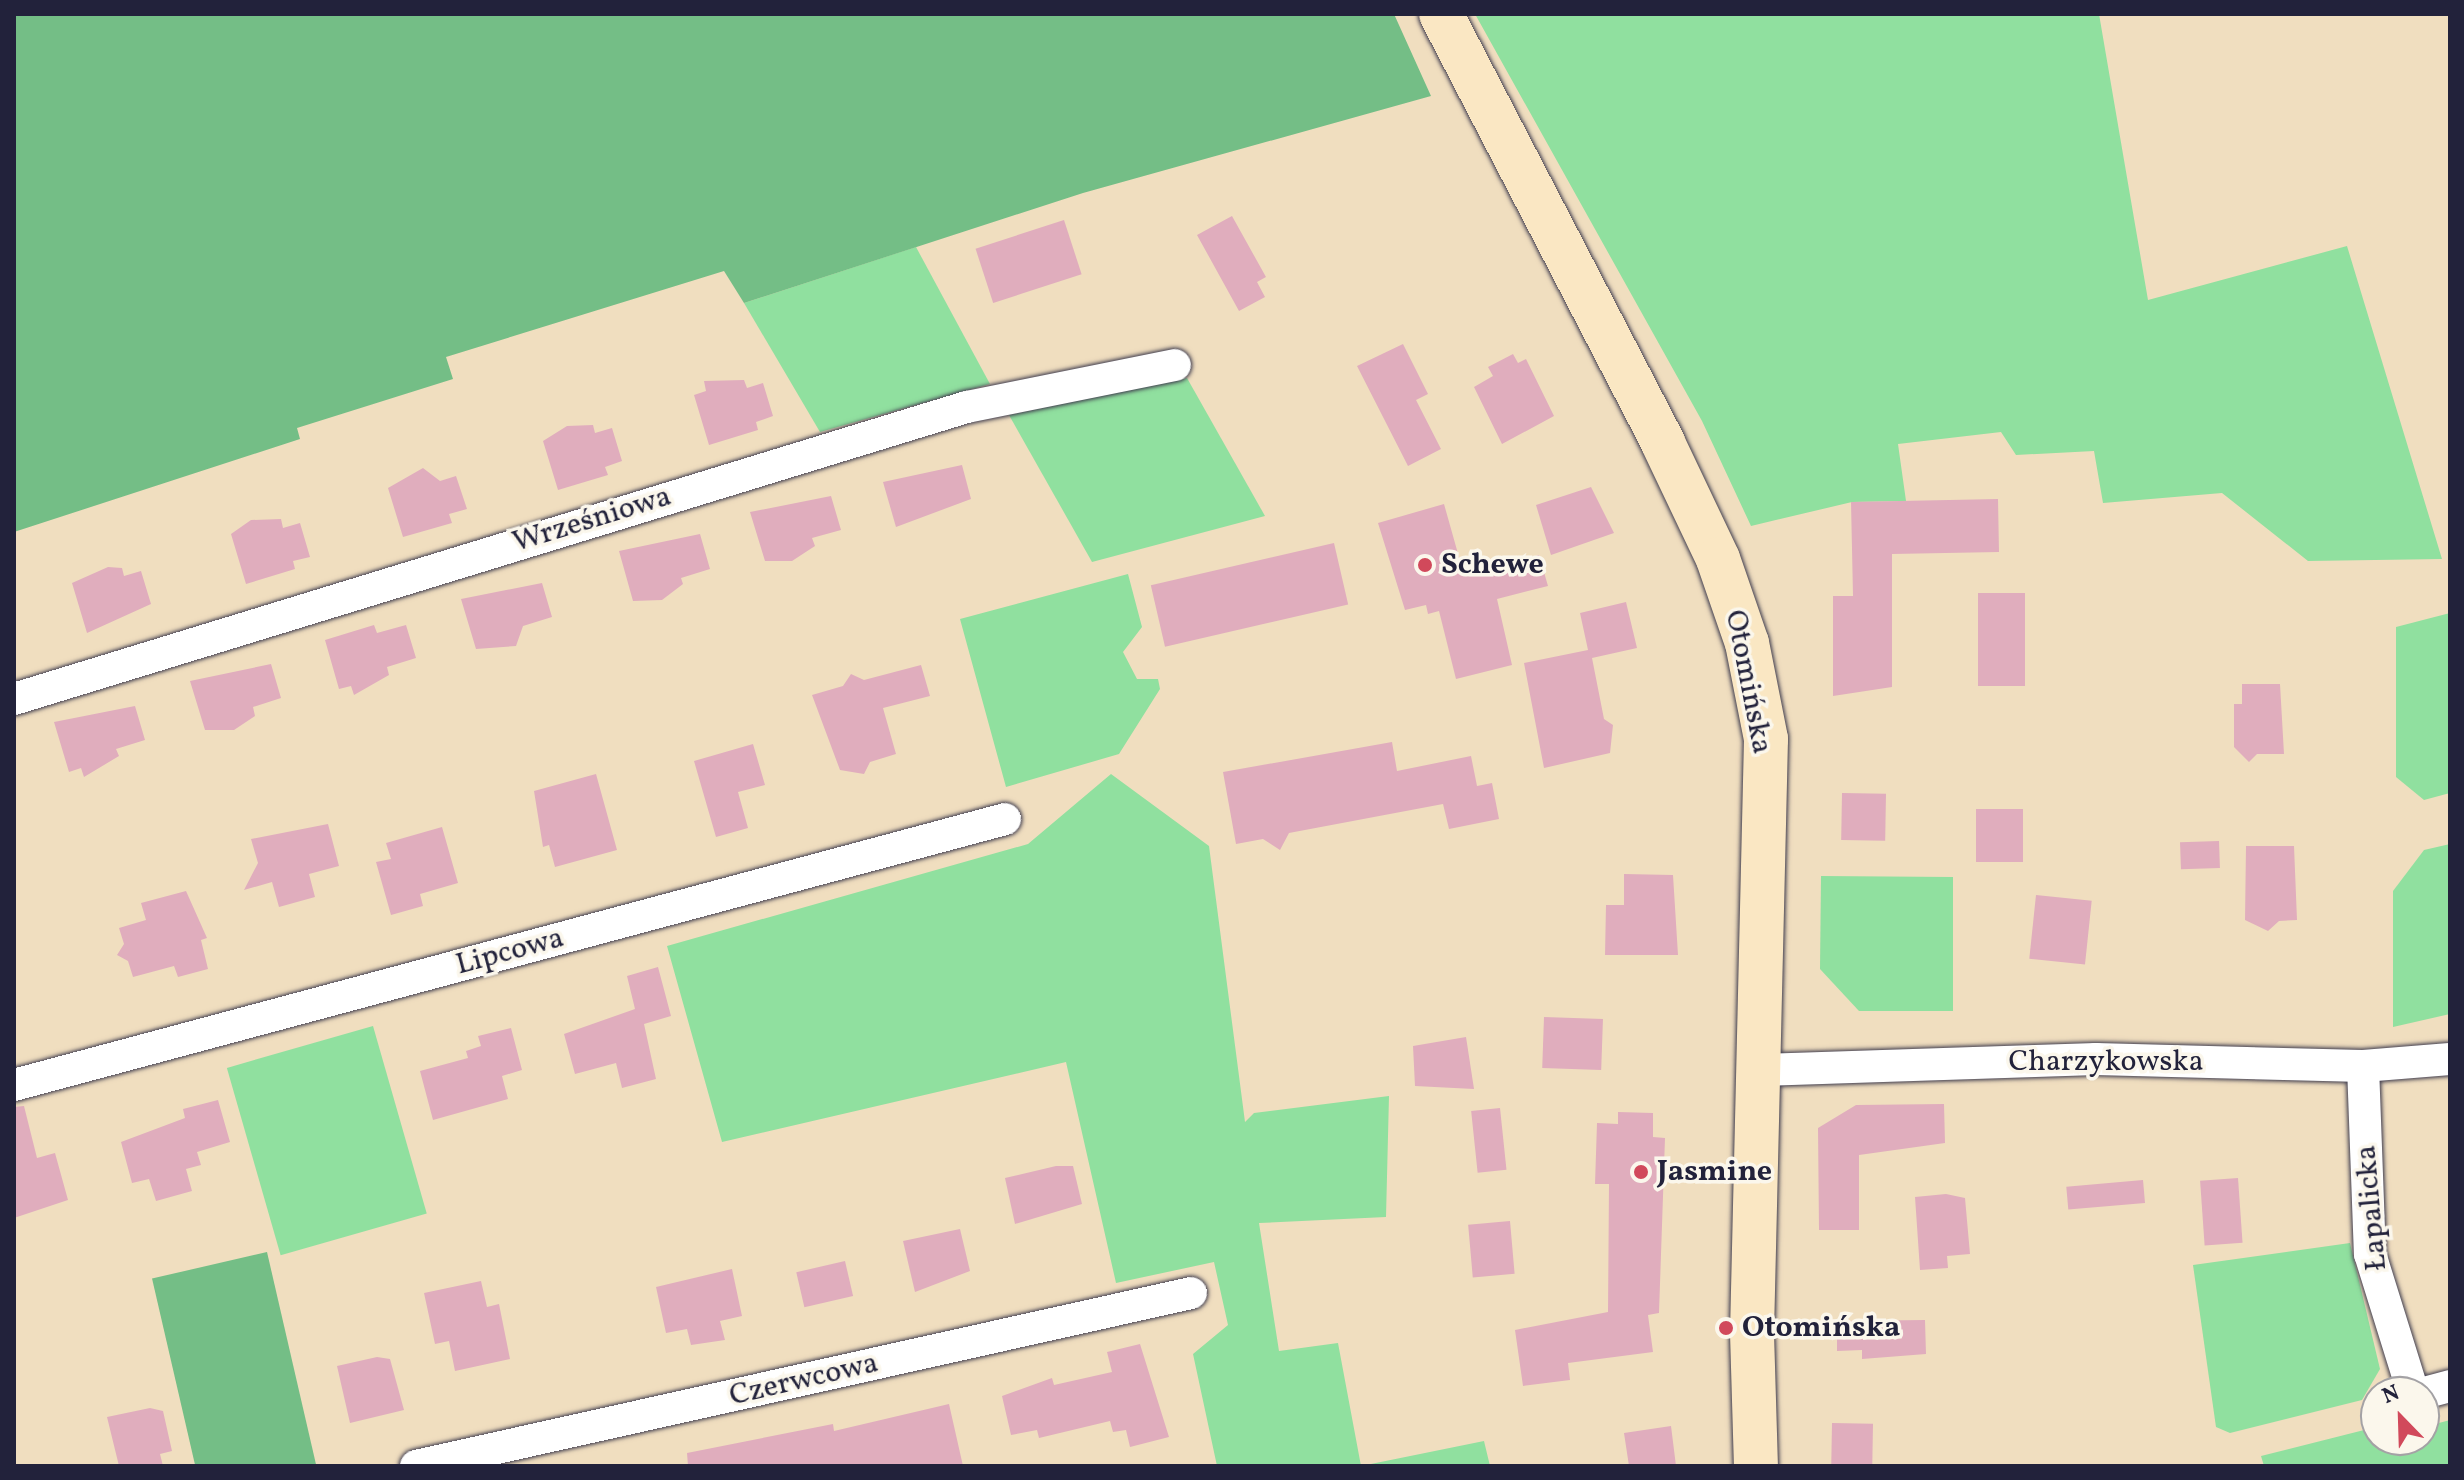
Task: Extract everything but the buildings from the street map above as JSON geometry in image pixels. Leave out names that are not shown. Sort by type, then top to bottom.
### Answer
[{"type":"street","name":"Otomińska","points":[[1441,14],[1663,443],[1718,559],[1747,643],[1766,739],[1756,1466]]},
{"type":"street","name":"Wrześniowa","points":[[14,699],[938,416],[1175,365]]},
{"type":"street","name":"Lipcowa","points":[[14,1085],[1005,819]]},
{"type":"street","name":"Charzykowska","points":[[1761,1070],[2096,1059],[2363,1066],[2450,1059]]},
{"type":"street","name":"Łapalicka","points":[[2363,1066],[2370,1254],[2408,1376]]},
{"type":"street","name":"Czerwcowa","points":[[416,1466],[1191,1293]]},
{"type":"green space","points":[[14,14],[1394,14],[1431,96],[1083,193],[744,303],[724,271],[446,357],[453,379],[297,428],[300,439],[14,532]]},
{"type":"green space","points":[[1475,14],[2099,14],[2148,300],[2347,246],[2442,559],[2308,561],[2222,493],[2103,503],[2094,451],[2016,455],[2001,432],[1898,444],[1906,501],[1852,502],[1751,526],[1702,421]]},
{"type":"green space","points":[[916,247],[990,384],[820,432],[744,303]]},
{"type":"green space","points":[[1187,378],[1265,516],[1092,562],[1009,415]]},
{"type":"green space","points":[[1128,574],[1142,627],[1123,652],[1137,679],[1158,679],[1160,689],[1119,754],[1006,787],[960,619]]},
{"type":"green space","points":[[2450,613],[2450,793],[2424,800],[2396,777],[2396,627]]},
{"type":"green space","points":[[1111,774],[1209,846],[1245,1122],[1254,1113],[1389,1096],[1386,1217],[1259,1223],[1279,1351],[1338,1343],[1361,1466],[1217,1466],[1193,1354],[1228,1325],[1214,1262],[1116,1283],[1066,1062],[722,1142],[667,946],[1028,844]]},
{"type":"green space","points":[[2450,844],[2450,1014],[2393,1027],[2393,891],[2424,850]]},
{"type":"green space","points":[[1821,876],[1953,877],[1953,1011],[1859,1011],[1820,969]]},
{"type":"green space","points":[[373,1026],[427,1213],[281,1255],[227,1068]]},
{"type":"green space","points":[[2350,1243],[2380,1369],[2376,1376],[2360,1376],[2360,1400],[2230,1433],[2216,1427],[2193,1265]]},
{"type":"green space","points":[[267,1252],[316,1464],[195,1466],[152,1279]]},
{"type":"green space","points":[[2450,1420],[2450,1466],[2264,1466],[2261,1456],[2360,1431],[2360,1456],[2440,1456],[2440,1423]]},
{"type":"green space","points":[[1484,1441],[1490,1466],[1361,1466]]},
{"type":"place","name":"Schewe","points":[[1425,565]]},
{"type":"place","name":"Jasmine","points":[[1641,1172]]},
{"type":"place","name":"Otomińska","points":[[1726,1328]]}]
